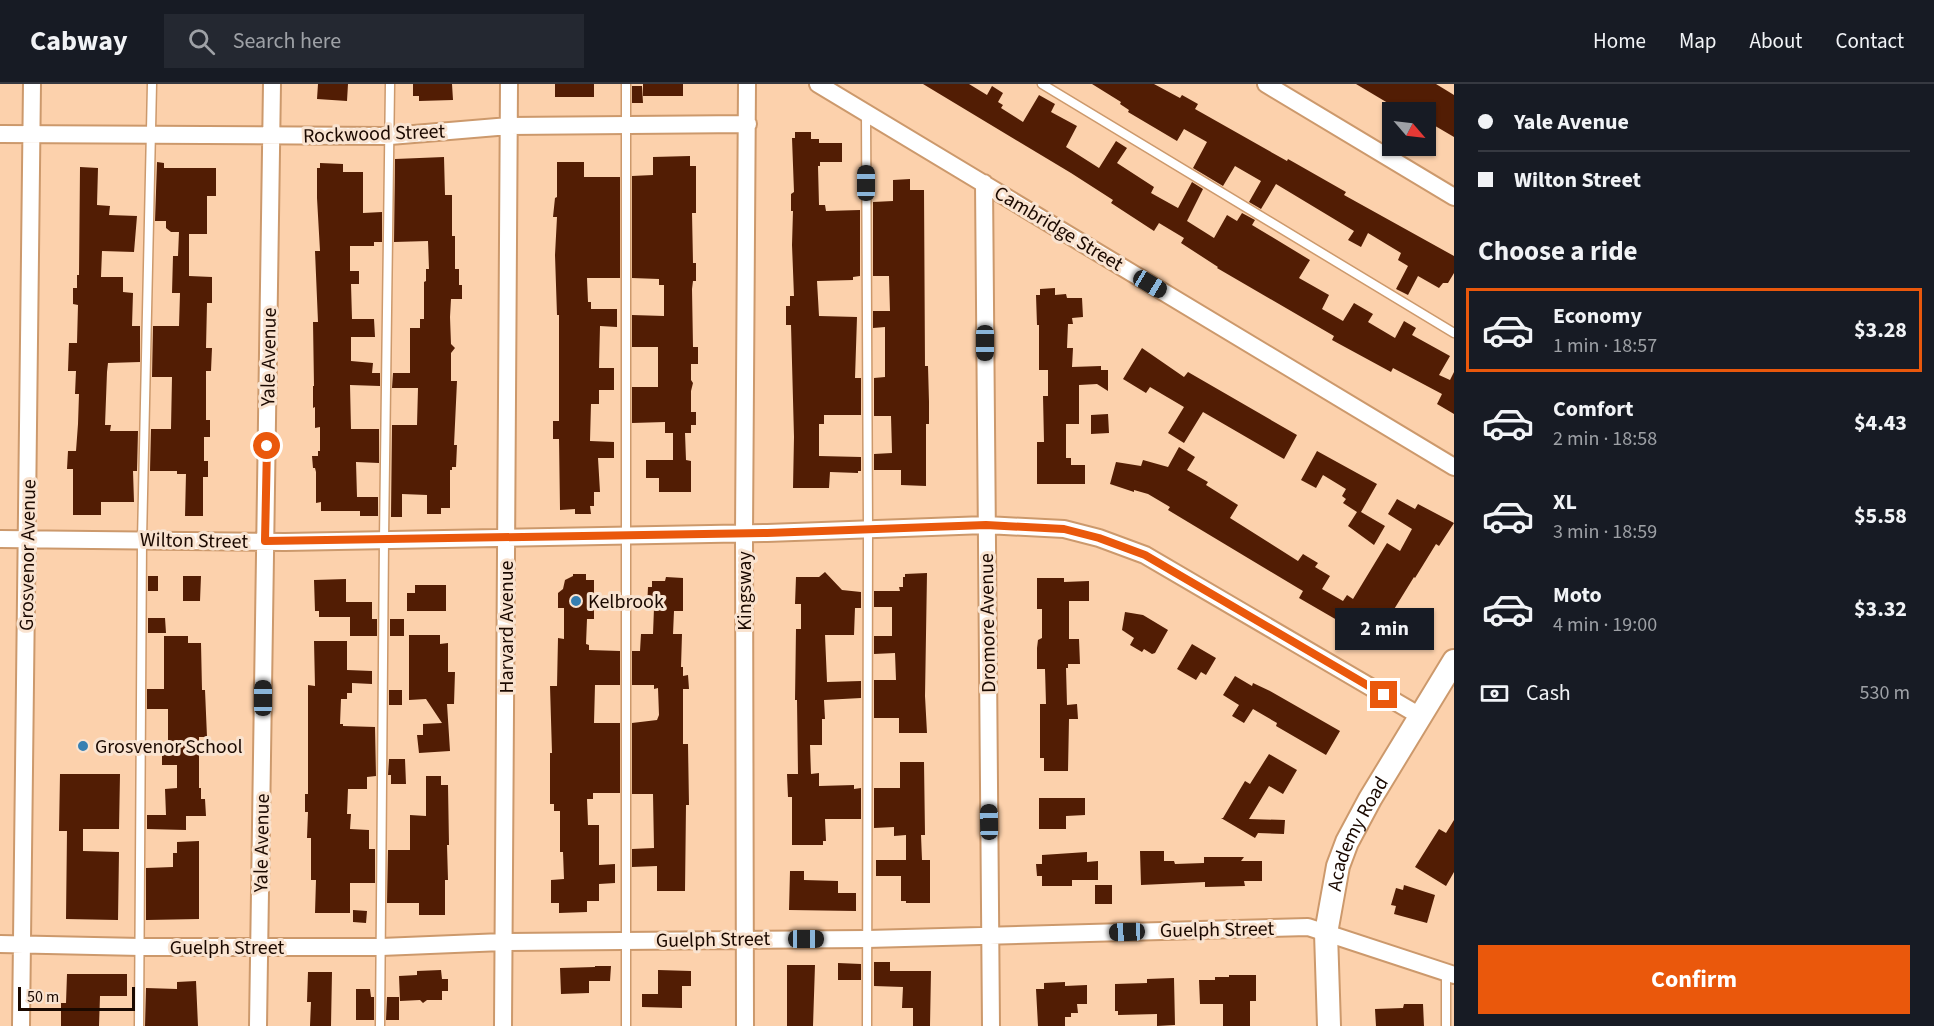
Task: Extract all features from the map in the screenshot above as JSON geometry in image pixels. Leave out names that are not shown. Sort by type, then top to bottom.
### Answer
[{"type":"main road","name":"Academy Road","points":[[1329,1026],[1326,933],[1338,866],[1347,842],[1370,799],[1454,661]]},
{"type":"street","name":"Grosvenor Avenue","points":[[21,1026],[33,84]]},
{"type":"street","name":"Yale Avenue","points":[[258,1026],[272,84]]},
{"type":"street","name":"Harvard Avenue","points":[[503,1026],[509,84]]},
{"type":"street","name":"Kingsway","points":[[746,1026],[744,533],[747,84]]},
{"type":"street","name":"Cambridge Street","points":[[818,84],[1454,468]]},
{"type":"street","points":[[1266,84],[1454,197]]},
{"type":"street","name":"Rockwood Street","points":[[0,134],[390,136],[509,126],[748,124]]},
{"type":"street","name":"Dromore Avenue","points":[[984,183],[991,1026]]},
{"type":"street","name":"Wilton Street","points":[[0,539],[265,541],[505,538],[868,530],[986,525],[1064,529],[1099,538],[1145,555],[1420,716]]},
{"type":"street","name":"Guelph Street","points":[[0,944],[141,947],[381,947],[503,942],[867,939],[1308,927],[1450,974]]},
{"type":"lane","points":[[139,1026],[142,540],[152,84]]},
{"type":"lane","points":[[380,1026],[390,84]]},
{"type":"lane","points":[[626,84],[626,1026]]},
{"type":"lane","points":[[1042,84],[1454,333]]},
{"type":"lane","points":[[866,113],[867,1026]]},
{"type":"lane","points":[[1446,1026],[1450,974]]},
{"type":"building","points":[[318,84],[348,84],[347,101],[317,99]]},
{"type":"building","points":[[413,84],[452,84],[453,100],[419,101],[419,96],[413,96]]},
{"type":"building","points":[[555,84],[594,84],[594,97],[555,97]]},
{"type":"building","points":[[643,84],[683,84],[683,96],[643,96]]},
{"type":"building","points":[[923,84],[969,84],[987,95],[992,86],[1003,93],[998,102],[1003,105],[1001,108],[1023,122],[1039,95],[1055,104],[1051,112],[1077,126],[1066,147],[1099,168],[1116,141],[1127,148],[1117,163],[1154,187],[1151,193],[1178,208],[1192,182],[1203,189],[1187,221],[1214,238],[1227,215],[1237,221],[1242,213],[1255,220],[1252,225],[1310,260],[1299,278],[1329,295],[1322,309],[1343,321],[1354,303],[1373,314],[1368,322],[1395,338],[1404,321],[1416,328],[1412,335],[1450,356],[1439,375],[1450,380],[1454,372],[1454,414],[1437,404],[1442,394],[1393,368],[1391,372],[1332,340],[1334,336],[1217,268],[1181,243],[1184,238],[1159,223],[1154,231],[1111,203],[1113,200],[1071,173]]},
{"type":"building","points":[[1092,84],[1154,84],[1180,98],[1182,95],[1198,104],[1195,109],[1287,161],[1288,159],[1346,192],[1344,195],[1454,256],[1454,273],[1448,283],[1443,283],[1439,288],[1418,276],[1408,295],[1396,289],[1408,266],[1398,260],[1401,253],[1368,233],[1361,247],[1348,240],[1354,231],[1276,184],[1261,209],[1249,202],[1261,181],[1235,166],[1223,186],[1193,168],[1207,142],[1184,129],[1177,141],[1128,112],[1129,110],[1120,104],[1121,102]]},
{"type":"building","points":[[1356,84],[1436,84],[1454,95],[1454,137],[1436,126],[1436,102],[1386,102]]},
{"type":"building","points":[[632,86],[642,86],[643,103],[632,103]]},
{"type":"building","points":[[795,132],[811,132],[811,139],[819,139],[819,143],[842,143],[842,162],[820,162],[818,166],[819,205],[825,205],[826,211],[860,210],[860,276],[853,277],[853,280],[817,281],[819,316],[857,317],[855,378],[861,378],[861,415],[824,415],[824,424],[819,424],[819,456],[861,457],[861,471],[858,473],[830,472],[829,488],[793,488],[791,325],[786,325],[786,306],[790,306],[790,296],[794,296],[791,194],[794,192],[792,138],[795,138]]},
{"type":"building","points":[[690,156],[690,166],[696,166],[696,213],[692,213],[693,263],[696,263],[696,281],[693,281],[692,289],[693,347],[698,347],[698,364],[691,364],[693,383],[691,412],[696,412],[696,425],[691,425],[691,433],[685,433],[686,460],[691,461],[691,492],[659,492],[659,478],[646,478],[646,460],[673,460],[673,433],[665,433],[665,422],[632,423],[632,387],[658,387],[658,347],[632,347],[632,315],[664,316],[664,285],[659,285],[659,279],[632,278],[632,176],[653,175],[653,157]]},
{"type":"building","points":[[444,157],[445,195],[452,195],[455,269],[459,269],[459,285],[462,285],[462,299],[451,299],[450,317],[451,344],[455,348],[451,353],[451,381],[457,381],[454,445],[457,445],[456,467],[450,470],[450,508],[441,508],[441,514],[427,514],[427,495],[402,494],[402,517],[391,517],[392,425],[417,425],[418,388],[392,388],[393,373],[410,373],[410,328],[420,328],[420,319],[424,319],[424,282],[426,281],[426,269],[429,269],[428,241],[394,242],[395,159]]},
{"type":"building","points":[[157,162],[164,163],[164,168],[216,168],[216,196],[207,196],[207,234],[189,234],[189,276],[212,277],[212,303],[207,303],[206,348],[212,348],[211,371],[206,371],[206,420],[210,420],[210,437],[204,437],[204,461],[208,461],[208,477],[203,477],[203,516],[185,516],[186,474],[177,474],[177,471],[150,471],[151,429],[171,429],[172,377],[152,377],[153,326],[179,326],[180,293],[172,293],[173,256],[178,256],[179,232],[171,232],[166,228],[166,221],[155,221]]},
{"type":"building","points":[[557,162],[584,162],[584,177],[620,177],[620,278],[587,278],[588,302],[591,302],[591,309],[617,309],[617,327],[600,326],[599,368],[614,368],[614,390],[599,390],[599,404],[591,404],[590,441],[614,442],[614,458],[598,458],[600,492],[594,492],[594,506],[590,506],[591,514],[575,514],[575,509],[560,510],[559,439],[553,439],[553,421],[559,421],[559,315],[557,315],[555,255],[557,217],[553,217],[557,197]]},
{"type":"building","points":[[320,163],[343,164],[343,172],[363,172],[363,213],[382,212],[382,242],[374,242],[374,246],[350,246],[350,271],[359,271],[359,284],[351,284],[352,319],[374,319],[375,337],[351,337],[351,361],[373,363],[372,373],[380,373],[380,386],[350,385],[351,429],[379,429],[379,463],[356,462],[357,497],[378,497],[378,516],[360,516],[360,511],[321,511],[321,502],[316,503],[316,472],[313,468],[312,456],[318,456],[318,451],[320,451],[320,427],[315,428],[315,407],[313,408],[313,322],[318,322],[315,251],[320,251],[317,168],[320,168]]},
{"type":"building","points":[[80,167],[98,168],[97,205],[110,206],[109,215],[137,216],[134,252],[102,251],[101,277],[123,277],[123,292],[133,293],[132,326],[140,326],[140,362],[108,363],[105,425],[111,425],[110,431],[138,431],[137,471],[133,471],[134,502],[101,502],[101,515],[73,515],[73,469],[67,469],[68,451],[76,451],[78,424],[79,394],[75,394],[76,371],[68,371],[69,343],[77,343],[78,305],[73,304],[73,288],[77,288],[77,275],[79,275]]},
{"type":"building","points":[[910,179],[910,190],[924,190],[925,366],[928,366],[929,402],[929,424],[926,424],[926,486],[901,485],[901,470],[874,470],[874,454],[892,453],[891,416],[874,416],[874,378],[885,377],[885,327],[873,328],[873,311],[890,311],[889,276],[873,276],[873,202],[893,201],[893,180]]},
{"type":"building","points":[[1055,288],[1055,295],[1066,294],[1067,298],[1082,298],[1083,317],[1072,318],[1073,324],[1068,324],[1067,348],[1073,348],[1072,367],[1101,366],[1101,370],[1108,370],[1108,391],[1097,384],[1079,385],[1079,424],[1066,424],[1066,458],[1071,458],[1071,465],[1085,465],[1085,484],[1037,484],[1037,442],[1044,442],[1043,396],[1048,396],[1048,370],[1039,370],[1036,295],[1040,295],[1040,289]]},
{"type":"building","points":[[1142,348],[1184,377],[1188,372],[1297,435],[1284,459],[1203,412],[1184,443],[1168,433],[1184,407],[1150,387],[1146,393],[1123,379]]},
{"type":"building","points":[[1108,414],[1109,433],[1091,434],[1091,415]]},
{"type":"building","points":[[1179,447],[1195,457],[1187,470],[1208,482],[1206,485],[1238,505],[1230,518],[1298,561],[1303,554],[1318,563],[1315,567],[1330,576],[1322,589],[1343,601],[1347,595],[1353,599],[1387,543],[1400,551],[1412,529],[1388,514],[1397,499],[1415,509],[1418,504],[1454,523],[1439,546],[1436,544],[1388,619],[1393,622],[1380,645],[1299,598],[1303,591],[1168,510],[1170,507],[1148,494],[1110,484],[1116,462],[1141,466],[1143,460],[1168,467]]},
{"type":"building","points":[[1317,451],[1377,484],[1361,512],[1385,526],[1374,545],[1348,526],[1357,512],[1343,503],[1346,499],[1342,496],[1346,489],[1323,475],[1316,488],[1301,480]]},
{"type":"building","points":[[825,572],[842,590],[861,592],[861,608],[855,608],[854,635],[825,635],[827,682],[861,681],[861,698],[824,700],[825,719],[822,719],[822,745],[810,745],[811,774],[819,773],[819,786],[854,785],[854,789],[861,788],[861,819],[825,819],[826,841],[823,841],[823,845],[792,845],[792,797],[788,797],[787,774],[798,774],[797,700],[795,700],[796,629],[801,629],[801,604],[795,604],[796,577],[819,577]]},
{"type":"building","points":[[927,573],[925,696],[927,733],[899,733],[899,718],[874,718],[874,680],[896,680],[895,653],[874,654],[874,636],[892,636],[892,607],[874,607],[874,591],[900,591],[899,587],[903,587],[905,574]]},
{"type":"building","points":[[573,574],[586,574],[586,580],[594,580],[594,619],[587,619],[586,644],[589,645],[589,650],[620,651],[620,685],[595,685],[594,723],[620,723],[620,793],[593,793],[593,799],[587,799],[588,825],[599,825],[599,865],[615,864],[615,883],[599,884],[599,901],[587,901],[587,912],[559,913],[559,903],[551,903],[551,880],[564,879],[563,852],[560,852],[560,811],[554,811],[554,804],[550,804],[550,753],[552,753],[550,686],[557,686],[558,638],[564,639],[564,608],[558,608],[558,593],[563,589],[565,580]]},
{"type":"building","points":[[148,576],[158,576],[158,591],[148,591]]},
{"type":"building","points":[[183,576],[201,576],[200,601],[183,601]]},
{"type":"building","points":[[666,577],[683,578],[683,611],[674,611],[673,634],[682,634],[681,667],[683,667],[683,676],[688,675],[689,689],[683,689],[683,744],[688,744],[689,805],[686,805],[685,891],[657,891],[657,866],[632,867],[632,849],[654,848],[653,794],[632,794],[632,723],[657,720],[659,715],[658,688],[654,689],[654,685],[632,685],[632,651],[640,651],[641,634],[653,634],[654,608],[647,608],[648,587],[652,587],[652,581],[665,581]]},
{"type":"building","points":[[1037,578],[1064,578],[1064,582],[1089,581],[1089,601],[1069,601],[1069,639],[1079,639],[1080,664],[1068,664],[1066,668],[1067,705],[1077,704],[1078,719],[1069,719],[1068,771],[1044,771],[1044,758],[1040,758],[1040,704],[1046,704],[1045,669],[1037,669],[1038,640],[1042,638],[1042,609],[1037,609]]},
{"type":"building","points":[[346,579],[346,602],[372,602],[372,619],[377,619],[377,636],[350,636],[350,617],[319,617],[319,611],[315,611],[314,580]]},
{"type":"building","points":[[415,585],[446,585],[446,611],[407,611],[407,593],[415,593]]},
{"type":"building","points":[[1125,612],[1143,615],[1168,630],[1155,653],[1152,654],[1144,649],[1142,652],[1130,645],[1134,638],[1122,630]]},
{"type":"building","points":[[148,618],[165,618],[166,633],[148,633]]},
{"type":"building","points":[[390,619],[404,619],[404,636],[390,636]]},
{"type":"building","points":[[409,635],[440,635],[440,644],[448,643],[448,672],[455,672],[454,704],[447,704],[450,751],[419,753],[417,735],[423,735],[423,724],[442,723],[426,699],[409,700]]},
{"type":"building","points":[[164,636],[188,636],[188,643],[201,643],[202,690],[205,690],[207,737],[199,737],[199,788],[201,788],[201,799],[205,799],[206,816],[186,816],[186,830],[147,829],[147,815],[166,815],[165,789],[177,788],[177,765],[162,765],[162,756],[168,751],[168,709],[147,709],[147,689],[164,689]]},
{"type":"building","points":[[314,641],[347,641],[347,670],[372,671],[372,684],[352,683],[352,693],[347,693],[347,699],[341,699],[340,724],[375,727],[376,776],[367,777],[367,789],[348,789],[347,814],[351,814],[350,829],[369,830],[369,849],[375,849],[375,883],[350,883],[350,913],[315,913],[316,880],[311,880],[311,838],[307,838],[308,812],[305,812],[305,794],[308,794],[308,685],[315,686]]},
{"type":"building","points":[[1192,644],[1216,658],[1206,675],[1201,672],[1196,680],[1177,669]]},
{"type":"building","points":[[1235,676],[1252,686],[1253,683],[1270,691],[1340,731],[1326,755],[1276,726],[1277,723],[1253,709],[1244,723],[1232,716],[1239,705],[1223,695]]},
{"type":"building","points":[[389,690],[402,690],[402,705],[389,705]]},
{"type":"building","points":[[1269,754],[1297,770],[1283,794],[1269,786],[1249,819],[1285,820],[1284,834],[1258,833],[1255,838],[1221,818],[1245,781],[1250,784]]},
{"type":"building","points":[[389,759],[405,759],[406,784],[391,784],[391,775],[388,775]]},
{"type":"building","points":[[900,762],[924,762],[925,835],[921,835],[922,860],[930,860],[930,903],[901,901],[901,876],[876,876],[876,860],[906,860],[906,835],[894,836],[894,827],[874,828],[874,788],[900,788]]},
{"type":"building","name":"Grosvenor School","points":[[60,774],[120,774],[119,829],[83,829],[83,851],[119,852],[118,920],[66,919],[67,831],[59,831]]},
{"type":"building","points":[[426,776],[441,776],[441,785],[448,785],[449,845],[447,845],[448,880],[445,880],[445,915],[419,915],[419,903],[387,903],[388,850],[410,850],[410,815],[426,816]]},
{"type":"building","points":[[1039,798],[1085,798],[1085,815],[1066,816],[1066,829],[1039,829]]},
{"type":"building","points":[[1454,820],[1454,872],[1446,886],[1415,867],[1439,829],[1446,833]]},
{"type":"building","points":[[199,841],[199,919],[146,920],[146,868],[173,867],[173,853],[177,853],[177,842]]},
{"type":"building","points":[[1140,851],[1164,851],[1164,861],[1174,861],[1175,864],[1204,863],[1204,857],[1244,857],[1241,861],[1262,861],[1262,881],[1244,881],[1245,886],[1205,887],[1205,882],[1141,885]]},
{"type":"building","points":[[1087,852],[1087,862],[1098,861],[1098,880],[1072,880],[1072,886],[1042,886],[1042,876],[1037,876],[1036,864],[1042,864],[1042,855]]},
{"type":"building","points":[[790,871],[804,871],[804,880],[838,881],[838,893],[856,893],[856,911],[789,910]]},
{"type":"building","points":[[1095,885],[1112,885],[1112,904],[1095,904]]},
{"type":"building","points":[[1404,885],[1435,895],[1427,923],[1394,914],[1396,906],[1391,905],[1396,888],[1403,890]]},
{"type":"building","points":[[353,910],[367,911],[366,923],[353,922]]},
{"type":"building","points":[[874,962],[890,962],[890,971],[931,971],[930,1026],[913,1026],[913,1008],[902,1008],[903,987],[874,986]]},
{"type":"building","points":[[838,963],[861,964],[861,980],[838,980]]},
{"type":"building","points":[[787,965],[815,965],[813,1026],[787,1026]]},
{"type":"building","points":[[611,966],[610,981],[589,981],[589,993],[561,994],[560,968]]},
{"type":"building","points":[[441,970],[442,979],[448,979],[448,991],[442,991],[442,1000],[427,1000],[423,1003],[420,1000],[400,1001],[399,976],[417,975],[417,971]]},
{"type":"building","points":[[658,970],[691,971],[691,986],[682,986],[682,1008],[642,1007],[642,994],[658,994]]},
{"type":"building","points":[[308,972],[332,972],[331,1026],[310,1026],[311,1002],[307,1002]]},
{"type":"building","points":[[67,974],[127,974],[127,996],[100,996],[99,1026],[61,1026],[61,1003],[66,1003]]},
{"type":"building","points":[[1229,975],[1256,975],[1256,1001],[1250,1001],[1250,1026],[1223,1026],[1223,1004],[1200,1004],[1199,980],[1215,980],[1215,977],[1229,977]]},
{"type":"building","points":[[1174,978],[1175,1025],[1157,1026],[1157,1014],[1118,1015],[1118,1011],[1115,1011],[1115,984],[1147,983],[1147,979]]},
{"type":"building","points":[[196,981],[198,1026],[145,1026],[146,988],[177,989],[177,982]]},
{"type":"building","points":[[1065,982],[1065,986],[1087,985],[1087,1004],[1077,1004],[1078,1013],[1071,1013],[1071,1017],[1065,1017],[1065,1026],[1038,1026],[1036,989],[1044,989],[1044,983]]},
{"type":"building","points":[[356,989],[370,989],[371,997],[374,997],[374,1020],[356,1020]]},
{"type":"building","points":[[387,997],[399,997],[399,1020],[386,1020]]},
{"type":"building","points":[[1404,1004],[1423,1004],[1424,1026],[1376,1026],[1375,1009],[1403,1008]]},
{"type":"place","name":"Kelbrook","points":[[576,601]]},
{"type":"place","name":"Grosvenor School","points":[[83,746]]},
{"type":"route","points":[[267,446],[265,541],[767,533],[986,525],[1064,529],[1099,538],[1145,555],[1384,695]]}]
